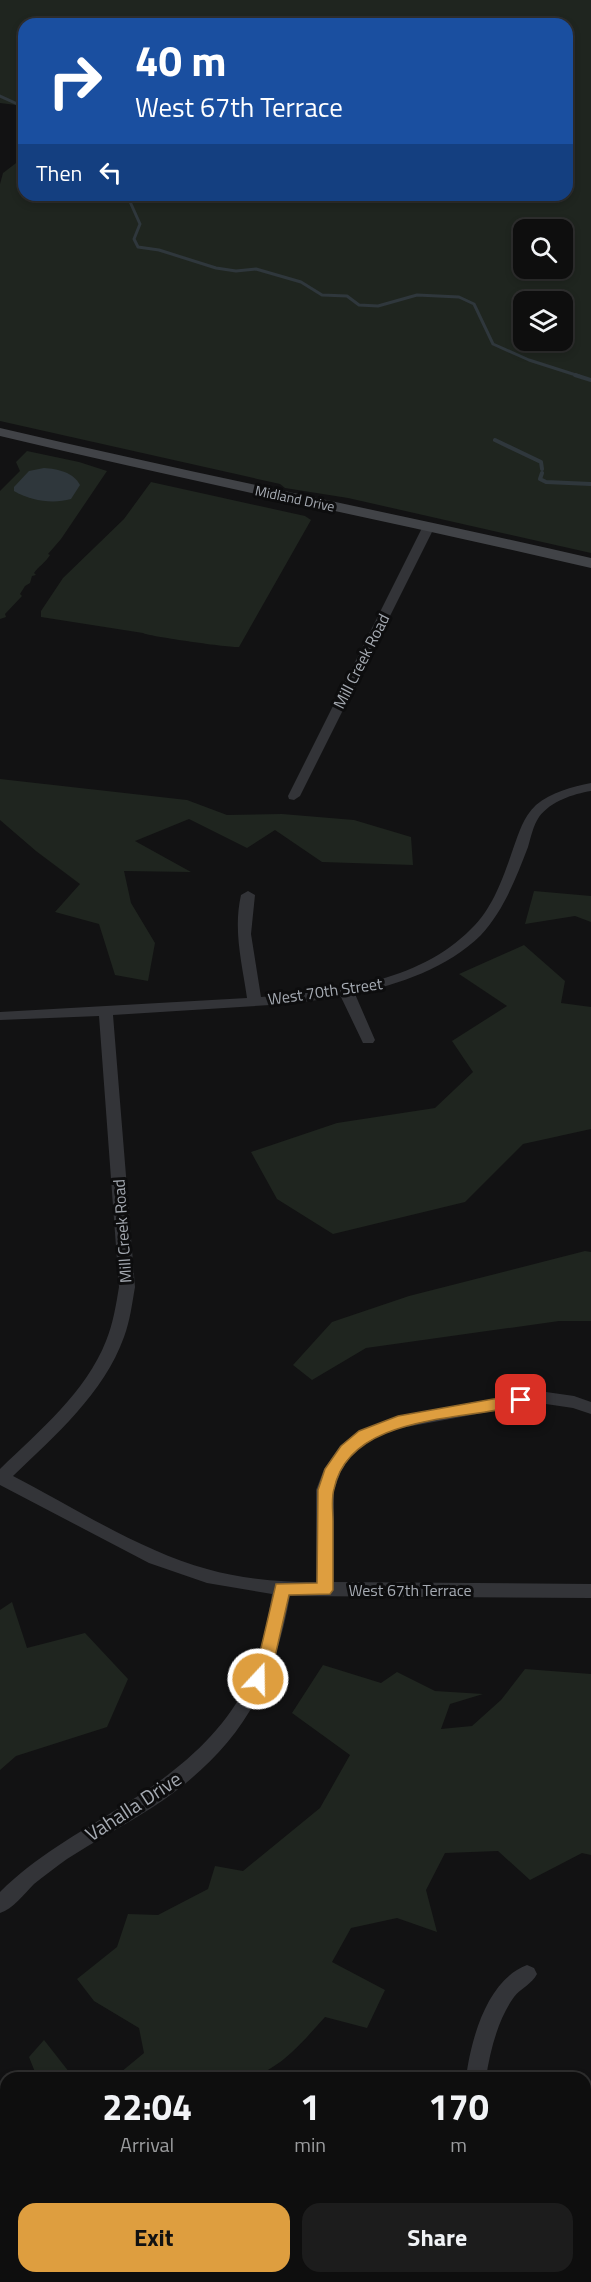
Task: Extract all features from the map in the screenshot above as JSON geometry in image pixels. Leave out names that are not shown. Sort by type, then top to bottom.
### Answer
[{"type":"main road","name":"Midland Drive","points":[[0,432],[164,471],[429,526],[591,563]]},
{"type":"street","name":"Mill Creek Road","points":[[294,796],[429,526]]},
{"type":"street","name":"West 70th Street","points":[[0,1016],[255,1001],[387,984],[454,951],[466,941],[497,908],[535,814],[559,796],[591,787]]},
{"type":"street","points":[[248,895],[244,908],[255,1001]]},
{"type":"street","points":[[346,991],[368,1040]]},
{"type":"street","name":"Mill Creek Road","points":[[0,1478],[73,1406],[96,1376],[113,1344],[122,1320],[126,1287],[106,1010]]},
{"type":"street","points":[[325,1590],[325,1490],[333,1469],[346,1450],[365,1435],[398,1422],[521,1400],[546,1398],[574,1402],[591,1408]]},
{"type":"street","name":"West 67th Terrace","points":[[0,1478],[155,1558],[207,1576],[282,1589],[591,1591]]},
{"type":"street","name":"Vahalla Drive","points":[[0,1905],[38,1868],[71,1845],[160,1793],[193,1766],[221,1736],[249,1697],[266,1661],[282,1589]]},
{"type":"street","points":[[478,2072],[491,2022],[511,1986],[527,1974]]},
{"type":"shaded area","points":[[0,0],[591,0],[591,553],[348,498],[285,488],[280,484],[0,421],[0,184],[3,173],[18,162],[18,201],[573,201],[573,18],[18,18],[18,105],[0,103]]},
{"type":"shaded area","points":[[27,451],[79,462],[107,471],[61,539],[48,554],[50,555],[48,558],[34,573],[36,575],[32,576],[30,583],[25,586],[20,594],[22,596],[5,614],[6,617],[0,619],[0,491],[20,471],[16,462]]},
{"type":"shaded area","points":[[44,468],[65,472],[77,481],[80,485],[71,499],[42,501],[14,491],[14,487],[29,471]]},
{"type":"shaded area","points":[[151,482],[305,516],[311,520],[239,647],[173,639],[41,617],[41,611],[63,578],[124,519]]},
{"type":"shaded area","points":[[0,779],[187,800],[227,815],[282,814],[354,820],[411,837],[413,865],[322,862],[275,830],[247,848],[189,819],[135,841],[191,872],[124,871],[131,903],[155,943],[148,981],[115,975],[99,924],[55,912],[80,884],[0,820]]},
{"type":"shaded area","points":[[534,891],[591,896],[591,922],[575,916],[525,924]]},
{"type":"shaded area","points":[[524,945],[565,981],[561,1003],[591,1007],[591,1129],[523,1144],[465,1202],[333,1234],[277,1199],[251,1152],[337,1123],[435,1108],[473,1072],[452,1041],[507,1006],[459,974]]},
{"type":"shaded area","points":[[585,1251],[591,1252],[591,1321],[559,1321],[366,1348],[312,1380],[293,1365],[332,1322],[409,1296]]},
{"type":"shaded area","points":[[12,1602],[27,1648],[85,1633],[128,1679],[107,1727],[16,1756],[0,1770],[0,1610]]},
{"type":"shaded area","points":[[323,1665],[381,1683],[397,1672],[435,1691],[483,1694],[450,1704],[441,1729],[472,1726],[501,1700],[525,1669],[591,1674],[591,1855],[582,1853],[530,1880],[498,1851],[445,1853],[426,1890],[437,1932],[397,1918],[351,1928],[332,1962],[385,1990],[367,2028],[325,2017],[290,2054],[262,2072],[121,2072],[144,2053],[139,2028],[94,2001],[77,1979],[117,1947],[128,1914],[158,1915],[208,1889],[215,1866],[243,1871],[320,1808],[350,1755],[292,1713]]},
{"type":"shaded area","points":[[44,2040],[69,2072],[35,2072],[29,2057]]},
{"type":"waterway","points":[[0,96],[18,104]]},
{"type":"waterway","points":[[130,201],[140,224],[134,239],[138,247],[159,250],[216,268],[236,271],[256,269],[301,282],[322,295],[347,296],[359,305],[378,306],[417,295],[459,297],[474,304],[493,344],[529,360],[579,376]]},
{"type":"waterway","points":[[575,375],[591,380]]},
{"type":"waterway","points":[[495,440],[541,462],[542,469]]},
{"type":"waterway","points":[[542,473],[540,479],[546,482],[591,484]]},
{"type":"route","points":[[258,1679],[266,1661],[282,1589],[325,1590],[325,1490],[333,1469],[346,1450],[365,1435],[398,1422],[521,1400]]}]
